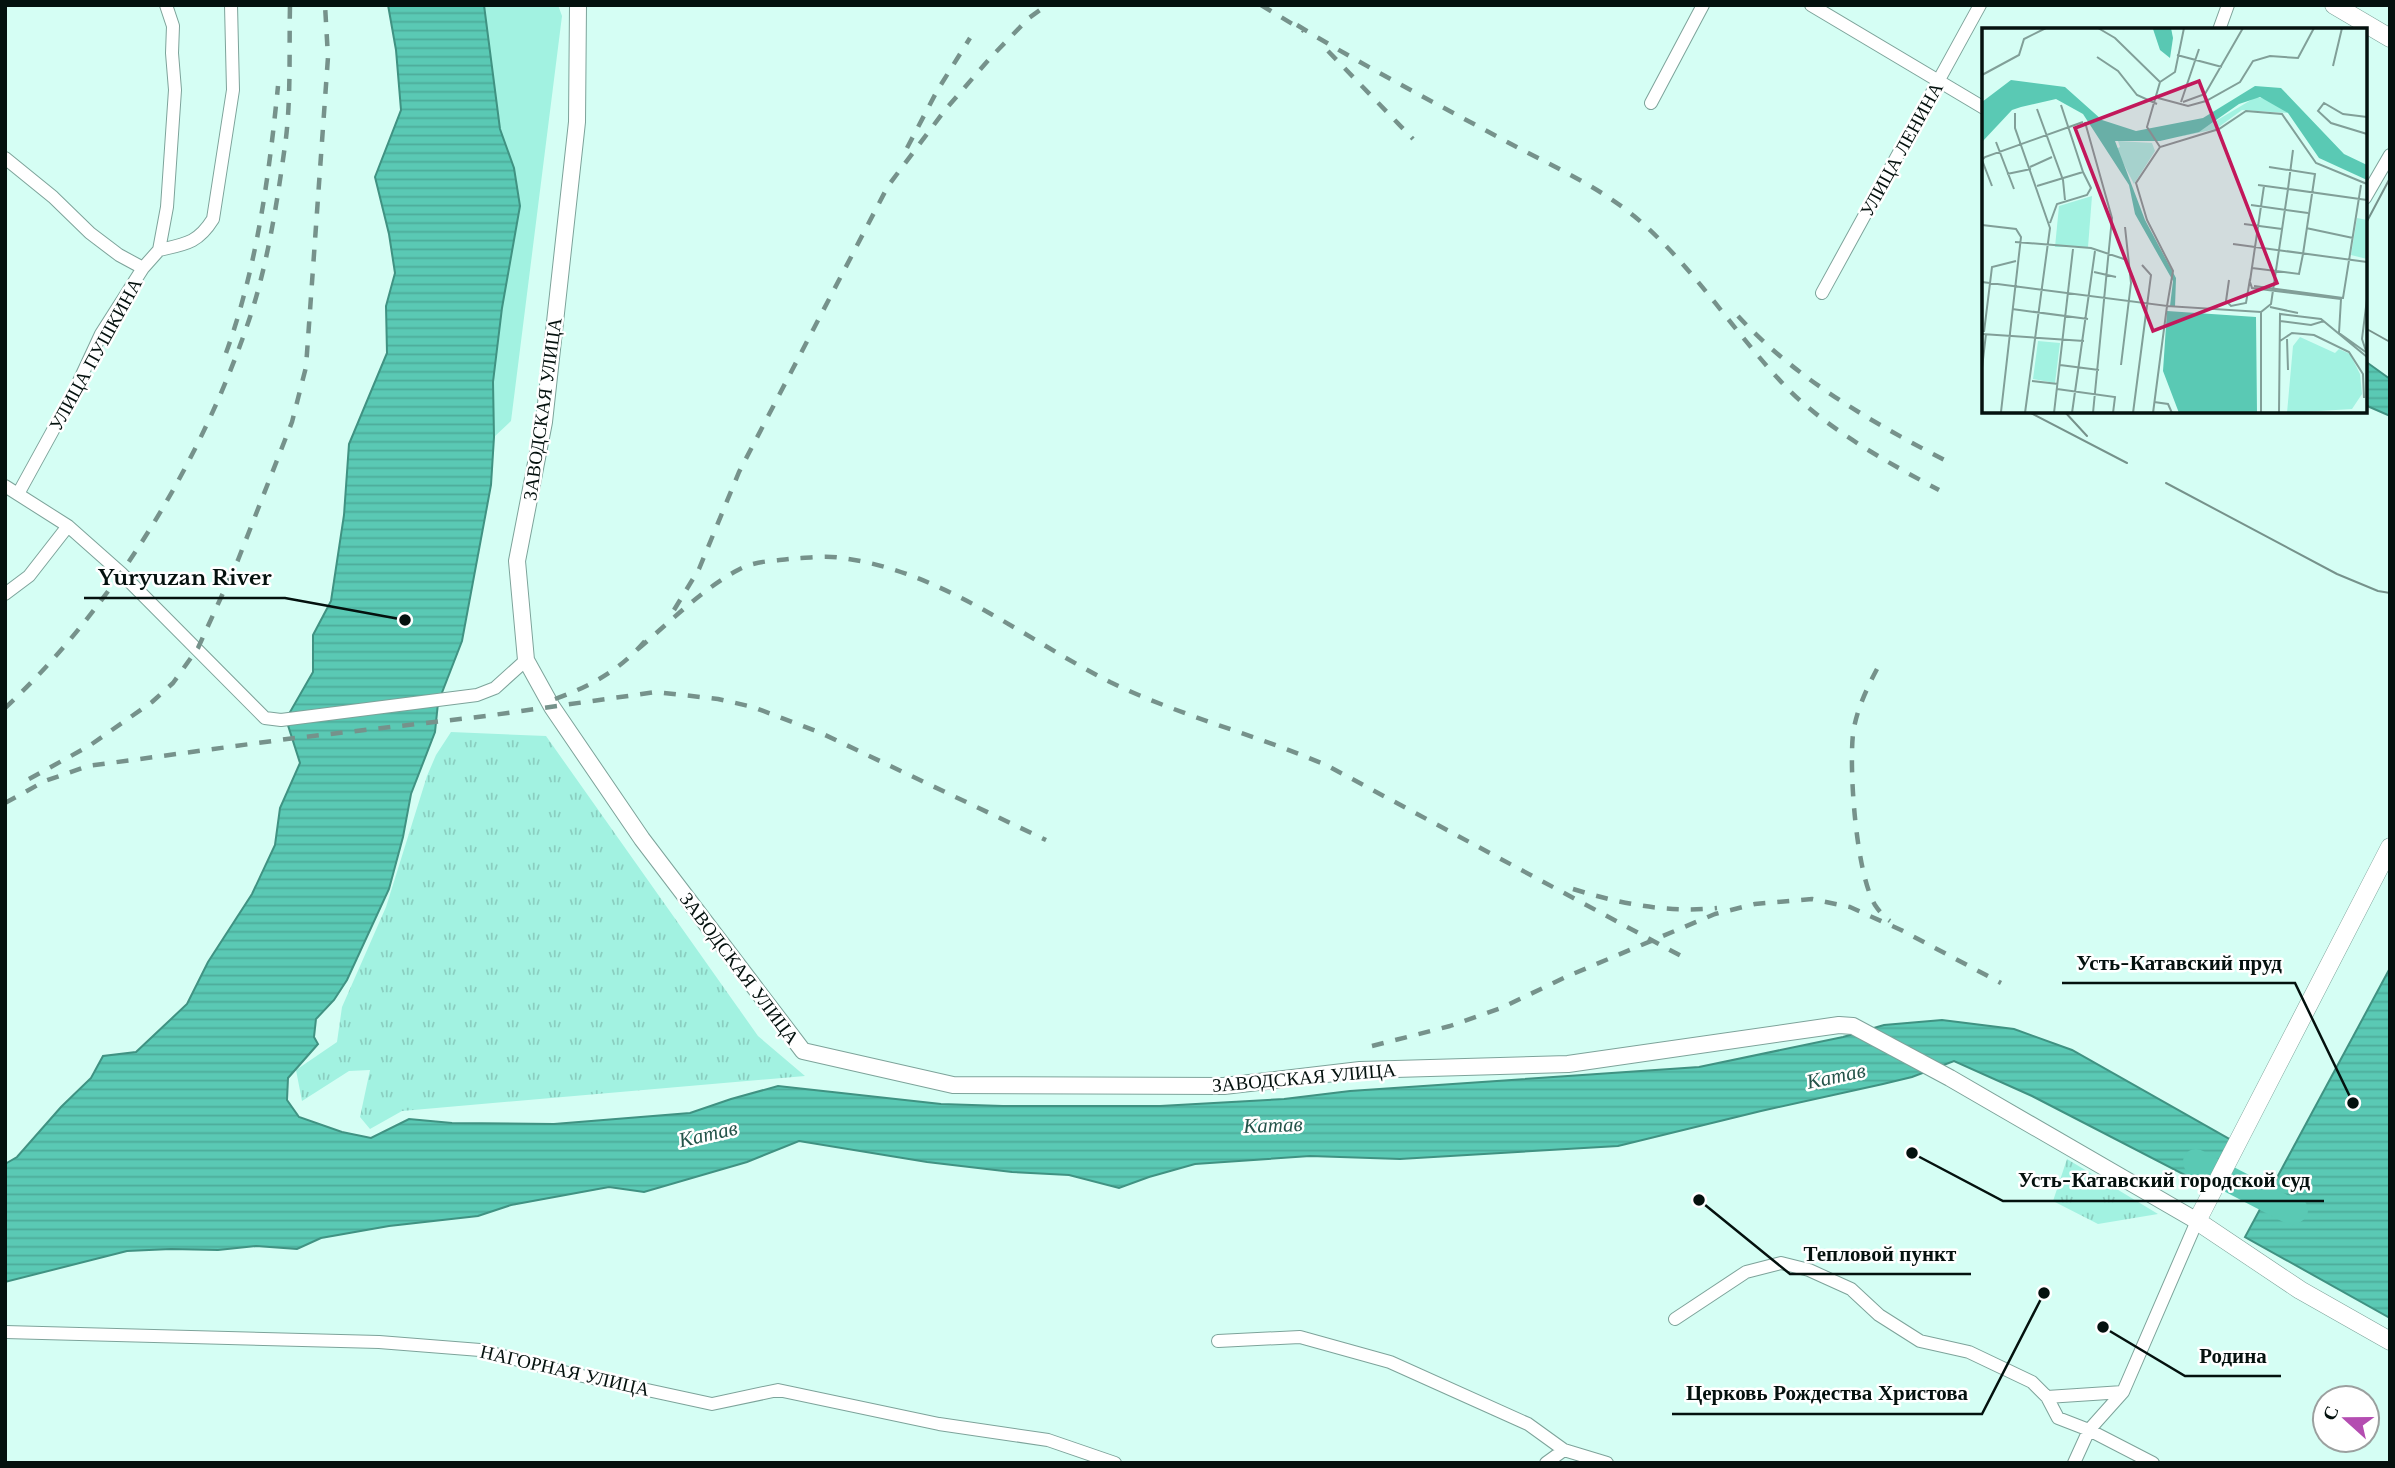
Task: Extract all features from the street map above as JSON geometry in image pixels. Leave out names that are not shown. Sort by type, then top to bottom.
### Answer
[{"type":"main road","points":[[2334,5],[2390,38]]},
{"type":"main road","points":[[2390,847],[2197,1221],[2300,1290],[2390,1341]]},
{"type":"street","points":[[166,5],[173,26],[175,90],[167,207],[159,250],[185,244],[204,233],[213,219],[233,90],[231,5]]},
{"type":"street","name":"ЗАВОДСКАЯ УЛИЦА","points":[[578,5],[577,122],[571,177],[544,422],[517,561],[526,660],[552,707],[642,839],[803,1051],[953,1085],[1223,1086],[1360,1070],[1568,1064],[1853,1026],[1950,1078],[2197,1221]]},
{"type":"street","points":[[1651,103],[1703,5]]},
{"type":"street","points":[[1811,5],[1982,107]]},
{"type":"street","name":"УЛИЦА ЛЕНИНА","points":[[1822,293],[1980,5]]},
{"type":"street","points":[[2220,28],[2228,5]]},
{"type":"street","points":[[2367,195],[2390,155]]},
{"type":"street","points":[[5,158],[53,197],[90,233],[119,255],[143,268]]},
{"type":"street","name":"УЛИЦА ПУШКИНА","points":[[18,494],[74,392],[102,334],[143,268],[159,250]]},
{"type":"street","points":[[5,486],[68,526],[131,582],[265,718],[281,720],[477,695],[495,688],[526,660]]},
{"type":"street","points":[[5,594],[29,576],[68,526]]},
{"type":"street","points":[[2074,1463],[2090,1430],[2123,1392],[2197,1221]]},
{"type":"street","points":[[1675,1319],[1746,1272],[1781,1263],[1809,1269],[1851,1289],[1880,1315],[1920,1341],[1969,1353],[2032,1382],[2047,1397],[2058,1418],[2090,1430],[2153,1463]]},
{"type":"street","name":"НАГОРНАЯ УЛИЦА","points":[[5,1332],[365,1341],[480,1350],[564,1372],[712,1404],[778,1390],[939,1424],[1048,1440],[1115,1463]]},
{"type":"street","points":[[1218,1341],[1300,1337],[1390,1362],[1528,1424],[1564,1450],[1606,1463]]},
{"type":"street","points":[[2047,1397],[2123,1392]]},
{"type":"street","points":[[1546,1463],[1564,1450]]},
{"type":"green space","points":[[484,5],[558,5],[562,16],[511,421],[494,437],[493,382],[514,168],[500,129]]},
{"type":"green space","points":[[451,732],[546,736],[758,1036],[805,1076],[402,1111],[370,1129],[360,1117],[370,1070],[349,1071],[302,1101],[296,1070],[337,1042],[342,1007],[386,907],[427,776],[436,755]]},
{"type":"green space","points":[[2067,1159],[2158,1214],[2098,1224],[2053,1201]]},
{"type":"water","points":[[388,5],[484,5],[500,129],[514,168],[520,206],[502,308],[493,382],[491,485],[462,641],[438,703],[435,732],[411,794],[389,889],[347,980],[334,1000],[316,1019],[314,1037],[318,1044],[288,1078],[287,1100],[299,1117],[342,1132],[371,1138],[409,1119],[452,1123],[554,1124],[690,1113],[778,1086],[941,1104],[1003,1106],[1160,1106],[1284,1099],[1350,1091],[1699,1067],[1843,1037],[1884,1025],[1942,1020],[2014,1029],[2072,1050],[2231,1140],[2206,1186],[2032,1096],[1954,1061],[1912,1077],[1618,1146],[1400,1159],[1310,1156],[1195,1164],[1119,1188],[1069,1175],[1012,1172],[927,1162],[799,1141],[747,1162],[644,1192],[609,1187],[511,1205],[478,1216],[389,1226],[321,1238],[297,1249],[256,1246],[218,1250],[127,1251],[5,1282],[5,1164],[17,1157],[91,1078],[103,1056],[136,1052],[187,1004],[208,962],[252,894],[275,845],[280,808],[300,763],[286,719],[313,672],[313,635],[331,601],[344,515],[349,444],[387,353],[386,306],[395,273],[375,177],[401,110],[396,50]]},
{"type":"water","points":[[2367,362],[2390,379],[2390,416],[2367,406]]},
{"type":"water","points":[[2390,968],[2390,1318],[2245,1237]]},
{"type":"waterway","name":"Катав","points":[[2196,1162],[2292,1212],[2295,1210]]},
{"type":"tram line","points":[[2367,221],[2390,178]]},
{"type":"tram line","points":[[2367,329],[2390,342]]},
{"type":"tram line","points":[[2031,413],[2127,463]]},
{"type":"tram line","points":[[2066,413],[2087,436]]},
{"type":"tram line","points":[[2166,483],[2337,574],[2378,591],[2390,593]]},
{"type":"railway","points":[[5,708],[45,668],[118,578],[180,478],[229,373],[256,299],[276,207],[288,122],[290,5]]},
{"type":"railway","points":[[29,779],[89,746],[152,702],[173,683],[198,648],[238,560],[292,422],[306,367],[328,57],[325,5]]},
{"type":"railway","points":[[674,610],[699,569],[739,472],[888,186],[945,110],[992,56],[1029,18],[1047,5]]},
{"type":"railway","points":[[1261,5],[1304,31]]},
{"type":"railway","points":[[1297,25],[1620,205],[1676,257],[1769,369],[1805,405],[1861,445],[1939,490]]},
{"type":"railway","points":[[907,148],[937,91],[970,38]]},
{"type":"railway","points":[[1328,51],[1413,139]]},
{"type":"railway","points":[[226,353],[254,254],[278,86]]},
{"type":"railway","points":[[1738,316],[1786,361],[1812,381],[1866,417],[1952,464]]},
{"type":"railway","points":[[638,649],[711,587],[750,565],[809,557],[842,558],[879,565],[948,591],[1110,682],[1328,766],[1683,957]]},
{"type":"railway","points":[[555,699],[604,676],[645,641]]},
{"type":"railway","points":[[1877,669],[1854,725],[1853,796],[1859,847],[1868,890],[1877,907],[1890,921]]},
{"type":"railway","points":[[5,803],[45,781],[88,766],[656,692],[718,699],[753,707],[821,733],[1046,840]]},
{"type":"railway","points":[[1573,889],[1644,906],[1717,908]]},
{"type":"railway","points":[[1372,1046],[1450,1026],[1501,1008],[1568,976],[1715,914],[1755,904],[1812,899],[1850,907],[1901,930],[2001,983]]},
{"type":"place","name":"Yuryuzan River","points":[[405,620]]},
{"type":"place","name":"Усть-Катавский пруд","points":[[2353,1103]]},
{"type":"place","name":"Усть-Катавский городской суд","points":[[1912,1153]]},
{"type":"place","name":"Тепловой пункт","points":[[1699,1200]]},
{"type":"place","name":"Церковь Рождества Христова","points":[[2044,1293]]},
{"type":"place","name":"Родина","points":[[2103,1327]]}]
